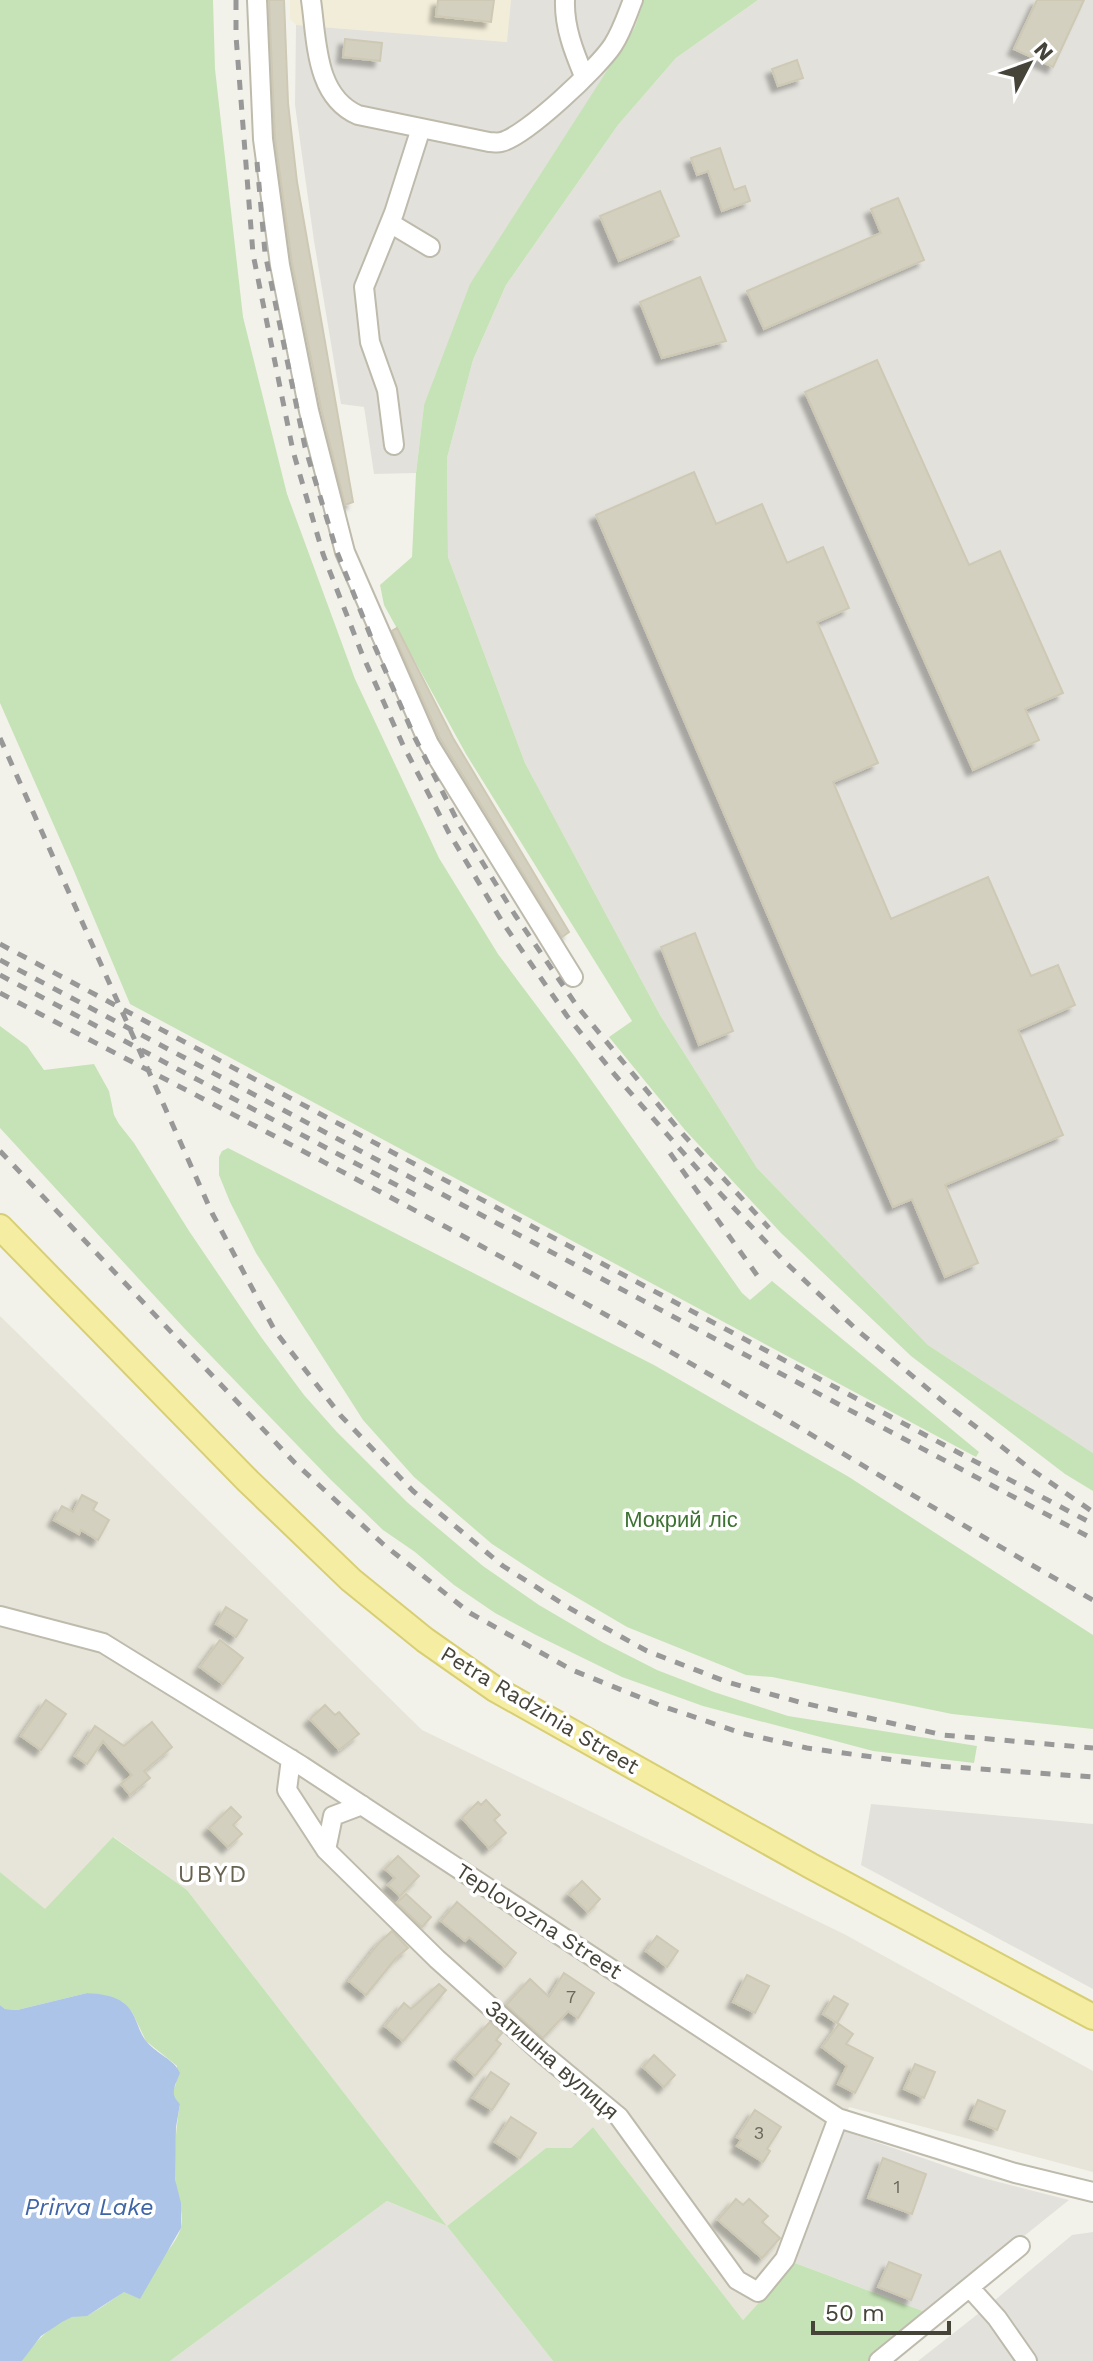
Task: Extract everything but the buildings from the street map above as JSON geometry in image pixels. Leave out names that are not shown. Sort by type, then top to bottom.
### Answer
[{"type":"main road","name":"Petra Radzinia Street","points":[[0,1227],[248,1481],[351,1580],[425,1640],[495,1689],[811,1866],[1093,2017]]},
{"type":"street","points":[[257,0],[263,139],[280,265],[309,411],[345,552],[429,744],[573,977]]},
{"type":"street","points":[[311,0],[324,81],[343,109],[358,115],[501,142],[518,134],[542,115],[612,46],[633,0]]},
{"type":"street","points":[[565,0],[571,45],[584,76]]},
{"type":"street","points":[[394,445],[387,390],[370,342],[364,287],[390,223],[421,128]]},
{"type":"street","points":[[390,223],[430,247]]},
{"type":"street","name":"Teplovozna Street","points":[[5,1620],[103,1643],[291,1759],[838,2118],[1015,2173],[1093,2192]]},
{"type":"street","name":"Затишна вулиця","points":[[291,1759],[287,1790],[326,1850],[437,1959],[619,2117],[737,2280],[758,2292],[785,2259],[838,2118]]},
{"type":"street","points":[[326,1850],[333,1816],[362,1805]]},
{"type":"street","points":[[879,2361],[1020,2246]]},
{"type":"street","points":[[970,2288],[997,2318],[1027,2361]]},
{"type":"shaded area","points":[[290,0],[511,0],[508,42],[296,25],[290,19]]},
{"type":"shaded area","points":[[511,0],[644,0],[635,27],[424,405],[416,473],[374,474],[364,407],[341,404],[295,105],[296,25],[507,42]]},
{"type":"shaded area","points":[[758,0],[1093,0],[1093,1453],[928,1345],[757,1168],[660,1015],[525,763],[448,557],[447,458],[473,360],[506,285],[618,125],[676,58]]},
{"type":"shaded area","points":[[0,1316],[422,1730],[844,1934],[1093,2071],[1093,2172],[849,2107],[795,2263],[743,2320],[593,2127],[571,2148],[546,2148],[447,2226],[187,1890],[114,1837],[45,1910],[0,1872]]},
{"type":"shaded area","points":[[871,1804],[1093,1824],[1093,1989],[861,1865]]},
{"type":"shaded area","points":[[841,2130],[975,2176],[1069,2200],[928,2313],[795,2263]]},
{"type":"shaded area","points":[[387,2201],[447,2226],[553,2361],[170,2361]]},
{"type":"shaded area","points":[[1093,2232],[1093,2361],[918,2361],[1072,2235]]},
{"type":"green space","points":[[0,0],[213,0],[215,69],[243,317],[287,494],[355,679],[439,858],[498,954],[742,1293],[750,1300],[772,1281],[979,1452],[976,1457],[130,1004],[0,703]]},
{"type":"green space","points":[[644,0],[758,0],[676,58],[618,125],[506,285],[473,360],[447,458],[448,557],[525,763],[660,1015],[757,1168],[928,1345],[1093,1453],[1093,1491],[1065,1474],[911,1356],[781,1233],[685,1130],[609,1037],[632,1021],[466,754],[384,605],[380,585],[412,557],[416,473],[424,405],[470,284],[635,27]]},
{"type":"green space","points":[[0,1026],[27,1046],[44,1070],[94,1064],[109,1091],[119,1124],[261,1337],[304,1395],[408,1503],[483,1566],[539,1605],[657,1670],[788,1716],[977,1746],[974,1763],[873,1751],[703,1706],[622,1677],[495,1613],[454,1585],[383,1530],[330,1479],[184,1328],[0,1128]]},
{"type":"green space","name":"Мокрий ліс","points":[[228,1148],[654,1365],[849,1477],[1093,1635],[1093,1729],[952,1714],[772,1677],[746,1675],[627,1627],[492,1544],[414,1477],[363,1420],[256,1253],[230,1202],[219,1175],[219,1157]]},
{"type":"green space","points":[[113,1837],[187,1890],[447,2226],[387,2201],[170,2361],[22,2361],[37,2341],[57,2324],[90,2314],[143,2276],[168,2250],[181,2226],[175,2169],[180,2104],[172,2092],[176,2084],[177,2066],[146,2041],[132,2012],[123,2002],[87,1993],[17,2010],[5,2009],[0,2005],[0,1872],[45,1909]]},
{"type":"green space","points":[[593,2127],[743,2320],[795,2263],[928,2313],[870,2361],[553,2361],[447,2226],[546,2148],[571,2148]]},
{"type":"water","name":"Prirva Lake","points":[[87,1993],[102,1994],[124,2003],[147,2042],[174,2064],[180,2073],[174,2093],[180,2104],[176,2127],[175,2179],[181,2203],[181,2228],[140,2299],[124,2292],[87,2316],[72,2317],[41,2336],[22,2361],[0,2361],[0,2005],[5,2009],[17,2010]]},
{"type":"railway","points":[[236,0],[236,36],[253,254],[293,451],[323,554],[362,654],[403,745],[449,833],[503,923],[567,1016],[701,1173],[783,1260],[857,1330],[945,1403],[1093,1512]]},
{"type":"railway","points":[[257,162],[265,253],[305,447],[337,552],[415,738],[460,826],[577,1006],[680,1131],[769,1228]]},
{"type":"railway","points":[[0,738],[212,1213],[275,1331],[341,1416],[413,1491],[503,1566],[571,1609],[647,1651],[727,1682],[943,1735],[1093,1748]]},
{"type":"railway","points":[[0,944],[1093,1524]]},
{"type":"railway","points":[[0,960],[1093,1539]]},
{"type":"railway","points":[[0,975],[421,1198]]},
{"type":"railway","points":[[0,993],[366,1184],[583,1302],[1093,1600]]},
{"type":"railway","points":[[0,1151],[295,1463],[383,1544],[470,1613],[572,1670],[659,1705],[741,1733],[807,1748],[938,1766],[1093,1777]]},
{"type":"railway","points":[[670,1153],[759,1278]]},
{"type":"district","name":"UBYD","points":[[213,1874]]}]
